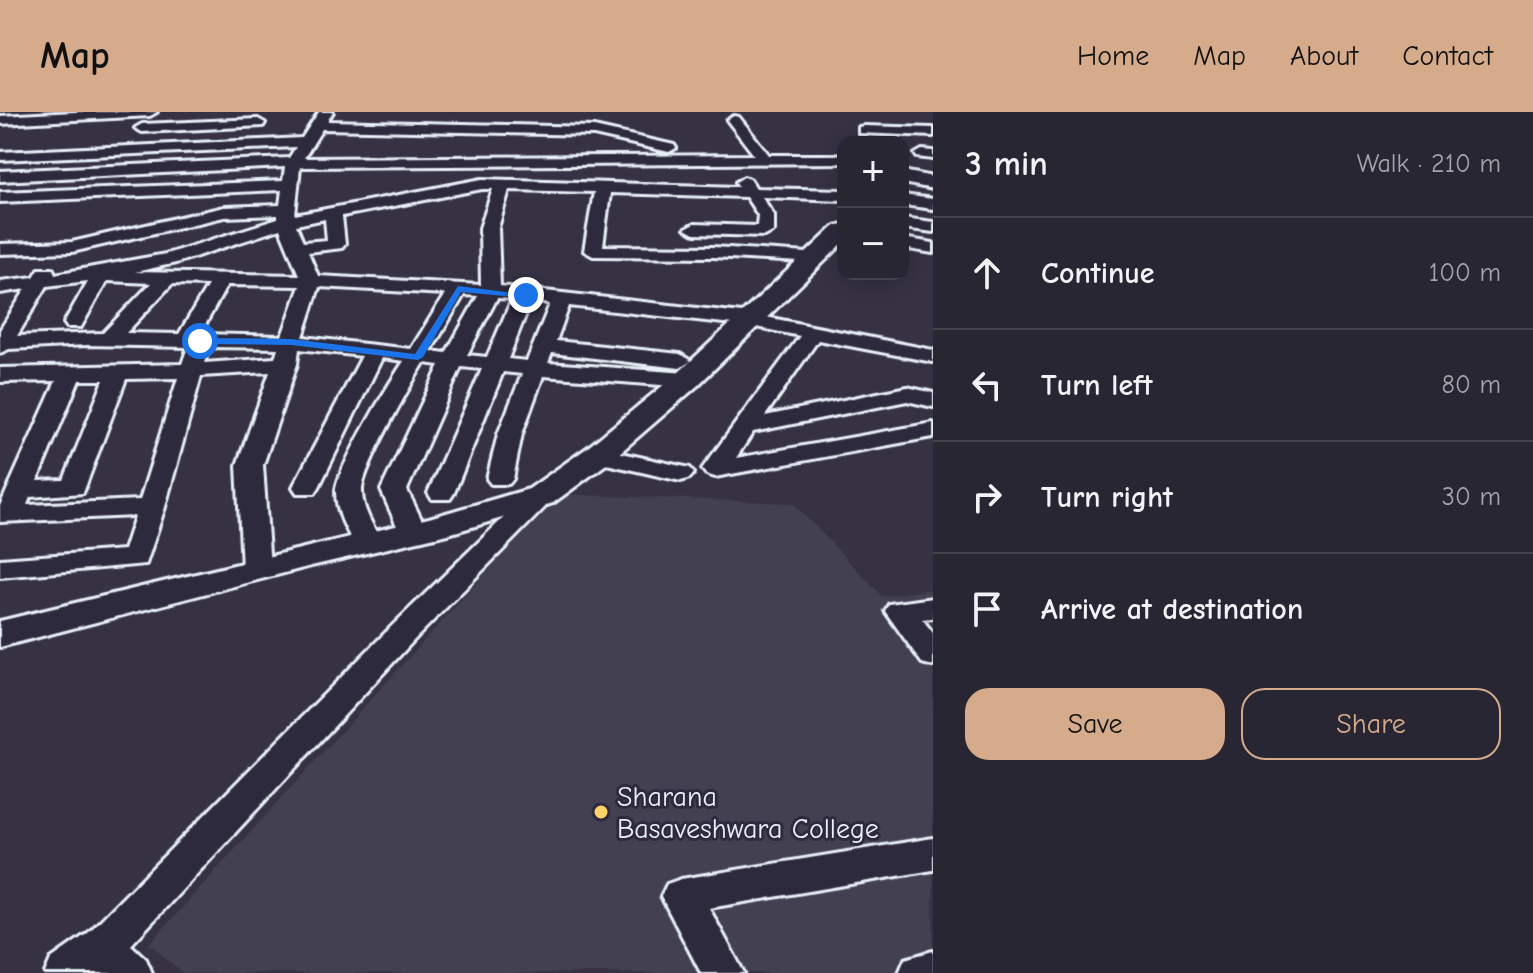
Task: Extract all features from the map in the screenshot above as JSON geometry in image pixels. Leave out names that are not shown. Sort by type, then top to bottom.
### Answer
[{"type":"main road","points":[[909,178],[933,183]]},
{"type":"main road","points":[[0,634],[256,568],[414,533],[541,496],[598,455],[696,372],[837,238]]},
{"type":"street","points":[[4,152],[121,113],[145,117],[259,118],[256,144]]},
{"type":"street","points":[[21,131],[30,115]]},
{"type":"street","points":[[0,120],[47,115],[132,149],[256,144],[316,126],[377,158],[451,188],[503,184],[837,195]]},
{"type":"street","points":[[126,170],[145,117]]},
{"type":"street","points":[[734,120],[764,158]]},
{"type":"street","points":[[469,122],[474,160]]},
{"type":"street","points":[[297,248],[336,244],[333,212],[377,158],[469,122],[610,134],[711,158]]},
{"type":"street","points":[[256,568],[250,465],[311,281],[287,216],[293,163],[316,126]]},
{"type":"street","points":[[865,131],[933,132]]},
{"type":"street","points":[[694,229],[765,231],[766,215],[729,157]]},
{"type":"street","points":[[0,176],[377,158],[837,159]]},
{"type":"street","points":[[628,159],[636,190]]},
{"type":"street","points":[[414,533],[394,490],[453,360],[491,291],[489,228],[503,184]]},
{"type":"street","points":[[0,197],[291,185]]},
{"type":"street","points":[[603,189],[593,251],[713,252],[817,258]]},
{"type":"street","points":[[909,201],[933,204]]},
{"type":"street","points":[[0,249],[64,247],[224,212],[287,216],[333,212]]},
{"type":"street","points":[[0,287],[102,273],[170,259],[287,216]]},
{"type":"street","points":[[909,224],[933,227]]},
{"type":"street","points":[[909,244],[933,248]]},
{"type":"street","points":[[1,344],[64,247]]},
{"type":"street","points":[[102,273],[112,277],[311,281],[491,291],[751,320],[933,356]]},
{"type":"street","points":[[74,323],[102,273]]},
{"type":"street","points":[[108,340],[169,276]]},
{"type":"street","points":[[0,568],[136,558],[192,371],[193,341],[221,278]]},
{"type":"street","points":[[368,543],[354,516],[348,489],[384,411],[458,289]]},
{"type":"street","points":[[441,493],[524,295]]},
{"type":"street","points":[[500,479],[510,434],[562,299]]},
{"type":"street","points":[[595,352],[617,305]]},
{"type":"street","points":[[813,332],[715,469],[933,430]]},
{"type":"street","points":[[1,344],[193,341],[288,353],[375,351],[537,369],[696,372]]},
{"type":"street","points":[[546,346],[595,352],[696,372]]},
{"type":"street","points":[[306,487],[375,351]]},
{"type":"street","points":[[0,375],[192,371],[288,353]]},
{"type":"street","points":[[10,506],[71,372]]},
{"type":"street","points":[[10,506],[74,487],[118,372]]},
{"type":"street","points":[[744,427],[907,394],[933,400]]},
{"type":"street","points":[[598,455],[681,473]]},
{"type":"street","points":[[66,973],[117,960],[404,632],[541,496]]},
{"type":"street","points":[[10,506],[152,507]]},
{"type":"street","points":[[933,608],[900,611],[933,655]]},
{"type":"street","points":[[723,973],[681,896],[933,854]]},
{"type":"street","points":[[920,973],[933,970]]},
{"type":"shaded area","name":"Sharana Basaveshwara College","points":[[557,494],[793,503],[882,596],[933,589],[933,973],[183,973],[149,944]]},
{"type":"place","name":"Sharana Basaveshwara College","points":[[601,812]]},
{"type":"route","points":[[200,341],[291,342],[418,357],[458,289],[526,295]]}]
